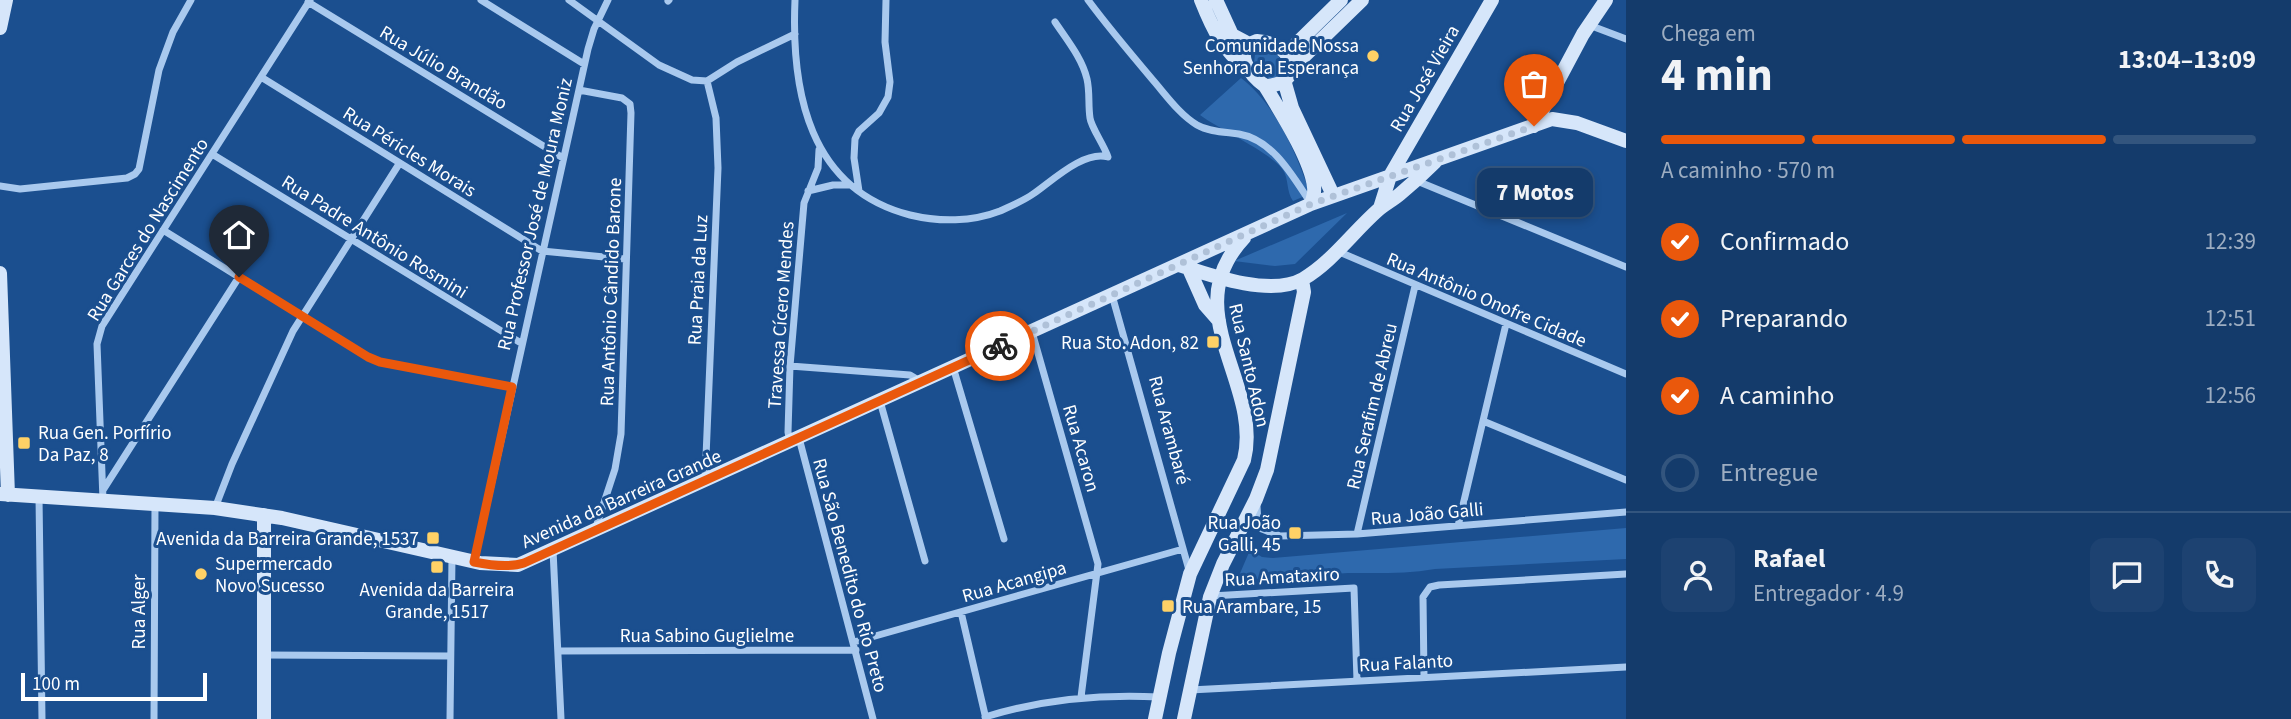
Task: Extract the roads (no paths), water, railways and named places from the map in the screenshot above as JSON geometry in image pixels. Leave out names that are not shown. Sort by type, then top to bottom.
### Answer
[{"type":"main road","points":[[0,28],[6,0]]},
{"type":"main road","points":[[1201,0],[1223,46],[1265,86],[1296,141],[1312,179],[1314,195],[1311,204]]},
{"type":"main road","points":[[1216,0],[1232,36],[1249,44]]},
{"type":"main road","name":"Rua José Vieira","points":[[1380,208],[1390,176],[1492,0]]},
{"type":"main road","points":[[1534,126],[1588,25],[1606,0]]},
{"type":"main road","points":[[1265,86],[1279,84],[1349,2]]},
{"type":"main road","points":[[1287,53],[1349,2]]},
{"type":"main road","points":[[1248,70],[1244,55],[1249,44],[1257,41],[1272,43],[1287,53]]},
{"type":"main road","points":[[1287,53],[1292,108],[1334,195]]},
{"type":"main road","name":"Avenida da Barreira Grande","points":[[4,495],[103,496],[155,505],[215,508],[264,515],[474,562],[518,565],[1112,295],[1184,267],[1250,232],[1334,195],[1552,119],[1577,123],[1626,141]]},
{"type":"main road","name":"Avenida da Barreira Grande","points":[[1302,280],[1337,251],[1380,208],[1439,159]]},
{"type":"main road","points":[[1219,278],[1235,248],[1250,232]]},
{"type":"main road","points":[[1184,267],[1219,278],[1264,286],[1302,280],[1304,292],[1267,470],[1211,596],[1184,719]]},
{"type":"main road","points":[[1184,267],[1205,305],[1219,321]]},
{"type":"main road","points":[[0,273],[4,495]]},
{"type":"main road","name":"Rua Santo Adon","points":[[1219,278],[1216,297],[1219,321],[1247,433],[1244,460]]},
{"type":"main road","name":"Rua Arambaré","points":[[1155,719],[1190,574],[1244,460]]},
{"type":"main road","points":[[264,515],[264,719]]},
{"type":"street","points":[[0,186],[20,189],[127,178],[135,174],[139,169],[159,70],[173,32],[191,0]]},
{"type":"street","points":[[481,0],[584,64]]},
{"type":"street","points":[[569,0],[659,65],[692,80],[707,82],[737,62],[795,34]]},
{"type":"street","name":"Rua Professor José de Moura Moniz","points":[[474,562],[584,64],[608,0]]},
{"type":"street","points":[[795,0],[795,34],[803,104],[819,149],[849,185],[892,210],[937,220],[996,212],[1013,205],[1082,161],[1098,156],[1108,157],[1090,121],[1091,102],[1087,79],[1079,58],[1055,22]]},
{"type":"street","points":[[859,191],[854,158],[855,139],[885,106],[890,89],[886,0]]},
{"type":"street","points":[[1088,0],[1142,67],[1188,118],[1206,129],[1240,134],[1264,143],[1283,163],[1311,204]]},
{"type":"street","name":"Rua Garces do Nascimento","points":[[103,496],[99,334],[309,1]]},
{"type":"street","name":"Rua Júlio Brandão","points":[[309,1],[563,158]]},
{"type":"street","points":[[1588,25],[1626,39]]},
{"type":"street","name":"Rua Péricles Morais","points":[[261,77],[542,251]]},
{"type":"street","name":"Rua Praia da Luz","points":[[705,481],[718,167],[716,118],[707,82]]},
{"type":"street","name":"Rua Antônio Cândido Barone","points":[[579,90],[622,98],[630,104],[631,113],[620,451],[594,531]]},
{"type":"street","name":"Travessa Cícero Mendes","points":[[795,440],[788,432],[790,366],[802,226],[808,191],[818,169],[819,149]]},
{"type":"street","name":"Rua Padre Antônio Rosmini","points":[[212,154],[521,343]]},
{"type":"street","points":[[215,508],[232,464],[301,316],[399,164]]},
{"type":"street","points":[[1416,180],[1626,267]]},
{"type":"street","points":[[808,191],[833,185],[849,185]]},
{"type":"street","points":[[163,230],[368,357],[380,362],[512,387]]},
{"type":"street","points":[[542,251],[625,259]]},
{"type":"street","name":"Rua Antônio Onofre Cidade","points":[[1337,251],[1626,374]]},
{"type":"street","points":[[103,496],[239,277]]},
{"type":"street","name":"Rua Serafim de Abreu","points":[[1357,534],[1415,286]]},
{"type":"street","name":"Rua Arambaré","points":[[1112,295],[1190,574]]},
{"type":"street","points":[[1458,526],[1506,324]]},
{"type":"street","name":"Rua Acaron","points":[[1032,332],[1097,557],[1082,697]]},
{"type":"street","points":[[790,366],[910,375],[921,381]]},
{"type":"street","points":[[953,367],[1004,538]]},
{"type":"street","points":[[880,401],[925,561]]},
{"type":"street","points":[[1483,421],[1626,480]]},
{"type":"street","name":"Rua São Benedito do Rio Preto","points":[[795,440],[855,646],[873,719]]},
{"type":"street","points":[[38,497],[42,719]]},
{"type":"street","name":"Rua João Galli","points":[[1256,499],[1258,524],[1270,534],[1280,536],[1357,534],[1626,512]]},
{"type":"street","name":"Rua Alger","points":[[154,719],[155,505]]},
{"type":"street","name":"Rua Acangipa","points":[[855,646],[961,612],[1183,549]]},
{"type":"street","points":[[553,550],[561,719]]},
{"type":"street","points":[[450,719],[452,557]]},
{"type":"street","points":[[1424,677],[1423,597],[1430,587],[1626,575]]},
{"type":"street","name":"Rua Amataxiro","points":[[1211,596],[1354,588],[1357,681]]},
{"type":"street","points":[[961,612],[985,718],[1024,706],[1082,697],[1160,697]]},
{"type":"street","name":"Rua Sabino Guglielme","points":[[558,652],[727,652],[855,646]]},
{"type":"street","points":[[264,655],[450,656]]},
{"type":"street","name":"Rua Falanto","points":[[1188,691],[1626,667]]},
{"type":"place","name":"Comunidade Nossa Senhora da Esperança","points":[[1373,56]]},
{"type":"place","name":"7 Motos","points":[[1534,126]]},
{"type":"place","name":"Rua Sto. Adon, 82","points":[[1213,342]]},
{"type":"place","name":"Rua Gen. Porfírio Da Paz, 8","points":[[24,443]]},
{"type":"place","name":"Rua João Galli, 45","points":[[1295,533]]},
{"type":"place","name":"Avenida da Barreira Grande, 1537","points":[[433,538]]},
{"type":"place","name":"Avenida da Barreira Grande, 1517","points":[[437,567]]},
{"type":"place","name":"Supermercado Novo Sucesso","points":[[201,574]]},
{"type":"place","name":"Rua Arambare, 15","points":[[1168,606]]}]
